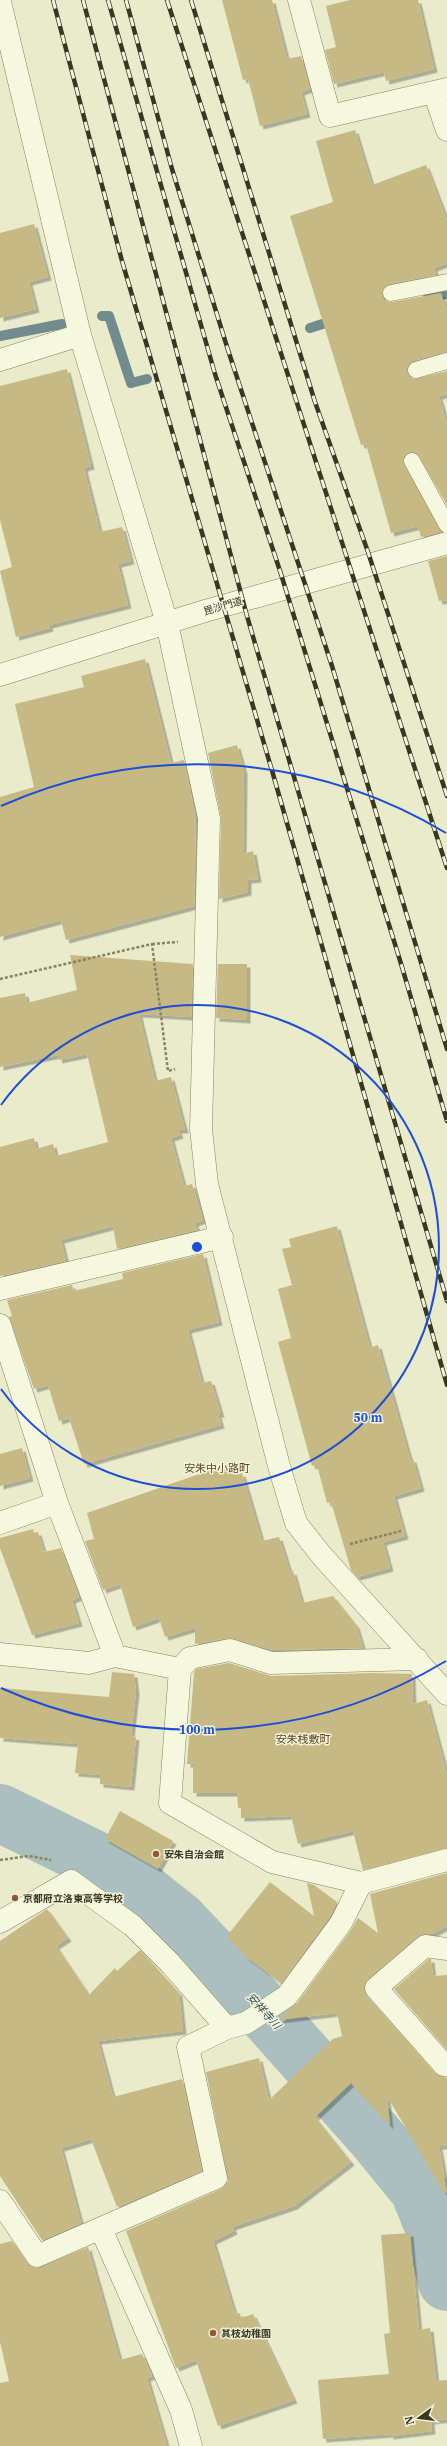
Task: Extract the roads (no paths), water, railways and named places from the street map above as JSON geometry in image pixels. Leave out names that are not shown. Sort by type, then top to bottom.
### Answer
[{"type":"street","points":[[299,0],[330,116],[440,91],[447,130]]},
{"type":"street","points":[[0,2],[80,334],[167,623],[209,818],[205,1032],[202,1064],[201,1129],[207,1184],[222,1237],[279,1466],[296,1523],[322,1556],[417,1659],[447,1694]]},
{"type":"street","points":[[0,360],[80,334]]},
{"type":"street","name":"毘沙門道","points":[[0,673],[167,623],[447,543]]},
{"type":"street","points":[[0,1289],[222,1237]]},
{"type":"street","points":[[0,1325],[57,1503],[115,1656]]},
{"type":"street","points":[[0,1523],[57,1503]]},
{"type":"street","points":[[417,1659],[272,1663],[230,1650],[190,1658],[180,1669],[170,1803],[272,1862],[361,1883],[447,1860]]},
{"type":"street","points":[[0,1654],[89,1663],[115,1656],[180,1669]]},
{"type":"street","points":[[0,1922],[71,1881],[133,1926],[237,2026]]},
{"type":"street","points":[[0,2201],[37,2256],[216,2178],[188,2047],[237,2026],[287,1996],[341,1923],[361,1883]]},
{"type":"street","points":[[447,1949],[425,1946],[376,1988],[444,2065],[447,2065]]},
{"type":"street","points":[[101,2229],[181,2410],[191,2446]]},
{"type":"lane","points":[[391,293],[447,282]]},
{"type":"lane","points":[[416,370],[447,361]]},
{"type":"lane","points":[[412,461],[447,525]]},
{"type":"waterway","points":[[428,297],[447,294]]},
{"type":"waterway","points":[[102,316],[109,316],[131,383],[147,379]]},
{"type":"waterway","points":[[310,328],[335,320]]},
{"type":"waterway","points":[[0,336],[62,324]]},
{"type":"waterway","name":"安祥寺川","points":[[0,1813],[114,1869],[179,1921],[262,2009],[375,2136],[419,2190],[435,2230],[447,2282]]},
{"type":"railway","points":[[53,0],[122,261],[273,774],[447,1385]]},
{"type":"railway","points":[[83,0],[247,616],[447,1301]]},
{"type":"railway","points":[[108,0],[215,374],[281,574],[402,967],[447,1121]]},
{"type":"railway","points":[[126,0],[172,169],[228,350],[332,666],[447,1049]]},
{"type":"railway","points":[[167,0],[447,868]]},
{"type":"railway","points":[[191,0],[315,402],[368,552],[447,796]]},
{"type":"place","name":"安朱自治会館","points":[[156,1854]]},
{"type":"place","name":"京都府立洛東高等学校","points":[[15,1898]]},
{"type":"place","name":"其枝幼稚園","points":[[213,2333]]},
{"type":"district","name":"安朱中小路町","points":[[217,1468]]},
{"type":"district","name":"安朱桟敷町","points":[[303,1739]]}]
